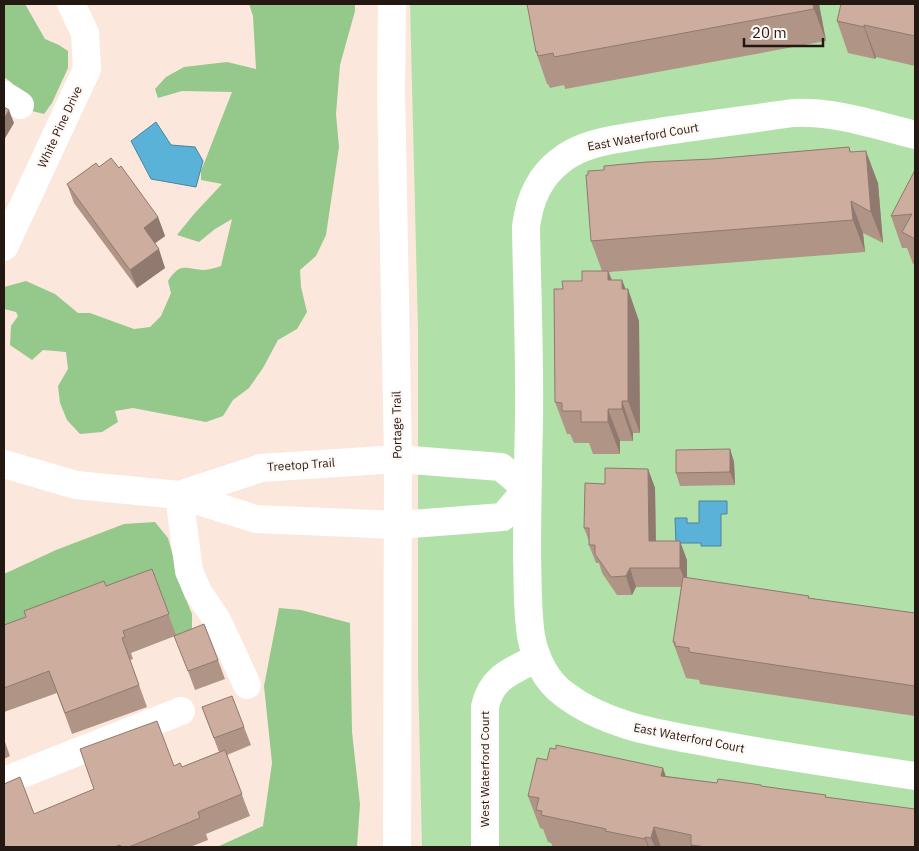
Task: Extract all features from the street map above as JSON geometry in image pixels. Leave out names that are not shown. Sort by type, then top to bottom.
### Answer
[{"type":"street","name":"White Pine Drive","points":[[4,247],[87,69],[85,33],[71,4]]},
{"type":"street","name":"Portage Trail","points":[[392,4],[391,89],[398,459],[398,847]]},
{"type":"street","name":"East Waterford Court","points":[[915,136],[831,114],[812,112],[668,130],[601,142],[573,152],[559,161],[546,175],[535,192],[528,208],[526,227],[529,419],[527,489],[528,609],[537,658],[549,679],[563,694],[595,713],[641,730],[740,749],[915,776]]},
{"type":"street","points":[[398,459],[501,467],[527,489],[502,517],[398,525]]},
{"type":"street","name":"Treetop Trail","points":[[179,495],[261,468],[398,459]]},
{"type":"street","name":"Treetop Trail","points":[[4,464],[76,485],[179,495],[256,519],[398,525]]},
{"type":"street","points":[[179,495],[188,571],[198,592],[217,620],[247,685]]},
{"type":"street","name":"West Waterford Court","points":[[485,847],[485,707],[488,693],[507,673],[537,658]]},
{"type":"street","points":[[4,782],[181,711]]},
{"type":"green space","points":[[4,4],[25,4],[45,39],[68,51],[68,68],[52,103],[44,114],[20,105],[12,83],[4,77]]},
{"type":"green space","points":[[249,4],[355,4],[355,11],[340,65],[336,114],[339,147],[326,235],[316,256],[300,270],[301,287],[307,312],[297,329],[278,340],[263,368],[249,388],[233,400],[223,416],[206,422],[133,408],[115,411],[118,422],[102,432],[80,434],[67,420],[60,403],[58,386],[68,369],[66,352],[43,350],[32,360],[10,345],[11,326],[18,316],[16,312],[4,309],[4,287],[26,281],[55,294],[78,313],[90,313],[134,329],[150,327],[161,316],[171,293],[168,281],[176,271],[182,268],[204,270],[221,266],[232,219],[215,229],[199,242],[177,235],[222,184],[201,180],[201,171],[232,92],[182,91],[158,98],[155,89],[166,77],[184,67],[227,62],[256,69],[253,16]]},
{"type":"green space","points":[[410,4],[915,4],[915,847],[422,847],[418,672],[418,329]]},
{"type":"green space","points":[[155,522],[168,538],[183,592],[192,614],[192,629],[176,636],[4,631],[4,574],[56,550],[124,524]]},
{"type":"green space","points":[[279,608],[301,610],[350,623],[352,732],[360,804],[357,847],[217,847],[263,826],[272,763],[264,686]]},
{"type":"water","points":[[156,122],[171,145],[195,147],[203,161],[196,187],[151,179],[131,141]]},
{"type":"water","points":[[699,501],[727,501],[727,514],[721,514],[721,546],[701,546],[701,543],[676,543],[675,518],[687,518],[687,523],[699,523]]},
{"type":"building","points":[[527,4],[813,4],[814,9],[554,57],[553,53],[538,56]]},
{"type":"building","points":[[841,4],[915,4],[915,36],[837,21]]},
{"type":"building","points":[[4,107],[9,110],[4,119]]},
{"type":"building","points":[[849,147],[850,152],[866,151],[871,212],[851,201],[853,220],[591,241],[586,175],[588,175],[588,171],[604,170],[604,166],[647,162],[712,159]]},
{"type":"building","points":[[111,158],[119,168],[121,166],[158,217],[144,228],[159,249],[130,270],[67,184],[96,163],[99,167]]},
{"type":"building","points":[[915,170],[915,239],[902,232],[912,214],[891,216]]},
{"type":"building","points":[[582,271],[608,271],[608,280],[622,280],[622,289],[628,289],[628,401],[622,401],[622,409],[608,409],[608,422],[581,422],[581,411],[562,411],[562,403],[555,402],[554,289],[563,289],[562,281],[582,281]]},
{"type":"building","points":[[730,449],[730,472],[676,473],[676,450]]},
{"type":"building","points":[[605,468],[648,469],[649,541],[680,541],[680,568],[630,568],[626,576],[611,577],[595,554],[595,545],[589,545],[589,528],[584,528],[585,483],[605,484]]},
{"type":"building","points":[[152,569],[169,614],[123,631],[125,637],[122,638],[139,685],[65,713],[49,671],[4,688],[4,625],[26,617],[24,611],[104,581],[106,586]]},
{"type":"building","points":[[683,577],[809,596],[808,598],[915,613],[915,686],[689,652],[689,648],[675,646],[675,642],[673,642]]},
{"type":"building","points":[[204,624],[218,660],[188,671],[174,636]]},
{"type":"building","points":[[232,696],[244,727],[214,738],[202,707]]},
{"type":"building","points":[[157,721],[174,766],[180,763],[182,767],[225,750],[242,794],[198,812],[200,818],[129,847],[121,847],[120,845],[114,847],[4,847],[4,784],[20,777],[34,814],[94,789],[80,749]]},
{"type":"building","points":[[556,745],[663,768],[661,776],[717,783],[718,779],[826,795],[825,797],[915,809],[915,847],[706,847],[691,845],[691,835],[654,827],[651,838],[645,837],[645,839],[541,815],[542,811],[536,810],[539,798],[528,796],[537,758],[547,760],[550,748],[556,749]]}]
